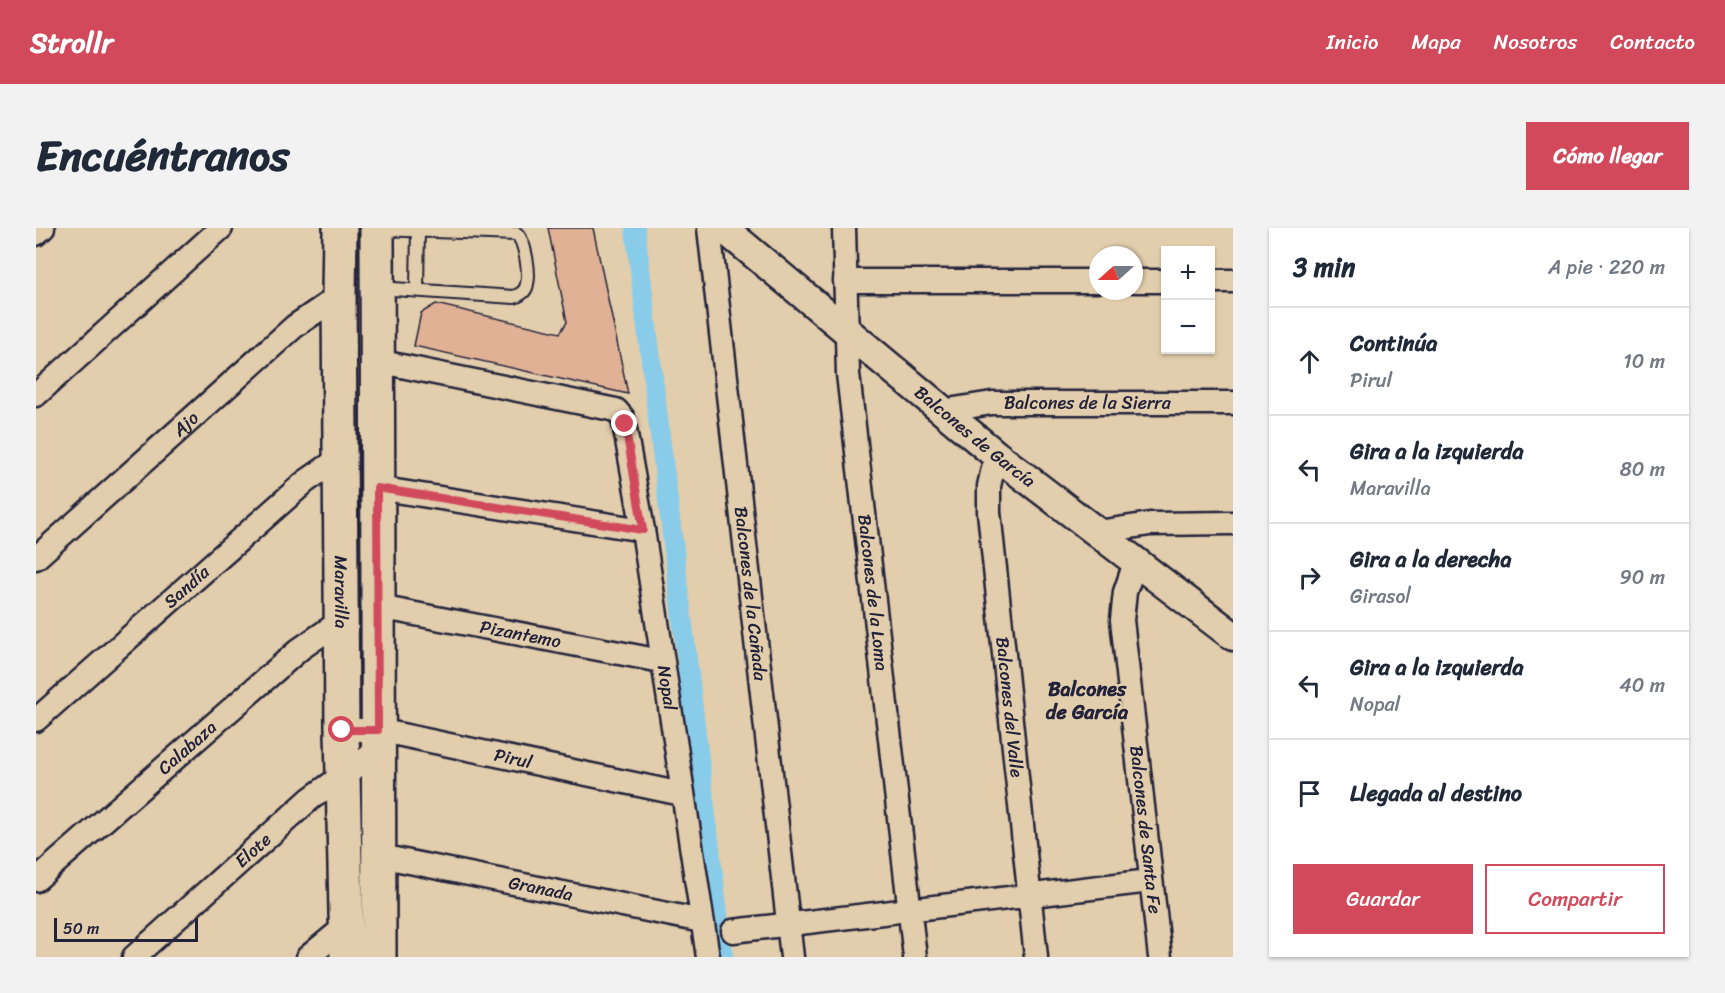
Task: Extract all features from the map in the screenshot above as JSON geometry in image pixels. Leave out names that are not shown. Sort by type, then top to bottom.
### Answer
[{"type":"main road","name":"Maravilla","points":[[340,228],[342,730],[347,957]]},
{"type":"main road","name":"Maravilla","points":[[375,228],[379,607],[379,957]]},
{"type":"street","points":[[36,234],[43,228]]},
{"type":"street","points":[[36,395],[221,228]]},
{"type":"street","name":"Balcones de la Cañada","points":[[709,228],[792,957]]},
{"type":"street","name":"Balcones de García","points":[[723,228],[847,334],[996,455],[1233,636]]},
{"type":"street","name":"Balcones de la Loma","points":[[844,228],[848,374],[915,957]]},
{"type":"street","points":[[845,281],[1089,281]]},
{"type":"street","points":[[1143,281],[1161,281]]},
{"type":"street","points":[[1215,281],[1233,281]]},
{"type":"street","name":"Ajo","points":[[36,558],[295,326],[339,296]]},
{"type":"street","name":"Nopal","points":[[377,361],[616,410],[623,418],[643,530],[661,661],[708,957]]},
{"type":"street","name":"Balcones de la Sierra","points":[[942,411],[992,403],[1233,404]]},
{"type":"street","name":"Balcones del Valle","points":[[996,455],[989,486],[989,512],[1036,957]]},
{"type":"street","name":"Sandía","points":[[36,720],[305,483],[341,457]]},
{"type":"street","points":[[377,488],[643,530]]},
{"type":"street","points":[[1098,532],[1150,524],[1233,523]]},
{"type":"street","name":"Balcones de Santa Fe","points":[[1136,560],[1125,592],[1122,620],[1160,957]]},
{"type":"street","name":"Pizantemo","points":[[379,607],[661,661]]},
{"type":"street","name":"Calabaza","points":[[36,880],[300,649],[342,620]]},
{"type":"street","name":"Pirul","points":[[342,730],[378,740],[682,794]]},
{"type":"street","name":"Elote","points":[[134,957],[310,800],[344,774],[378,740]]},
{"type":"street","name":"Granada","points":[[380,856],[702,921]]},
{"type":"street","points":[[733,931],[1150,881]]},
{"type":"street","points":[[308,957],[347,925]]},
{"type":"lane","points":[[375,228],[492,230],[517,234],[524,242],[527,285],[521,294],[514,297],[377,287]]},
{"type":"lane","points":[[417,290],[418,228]]},
{"type":"building","points":[[548,228],[593,228],[628,394],[414,346],[421,313],[436,304],[560,333],[567,322]]},
{"type":"waterway","points":[[635,228],[723,957]]},
{"type":"district","name":"Balcones de García","points":[[1087,700]]},
{"type":"route","points":[[342,730],[378,730],[377,488],[643,530],[625,424]]}]
